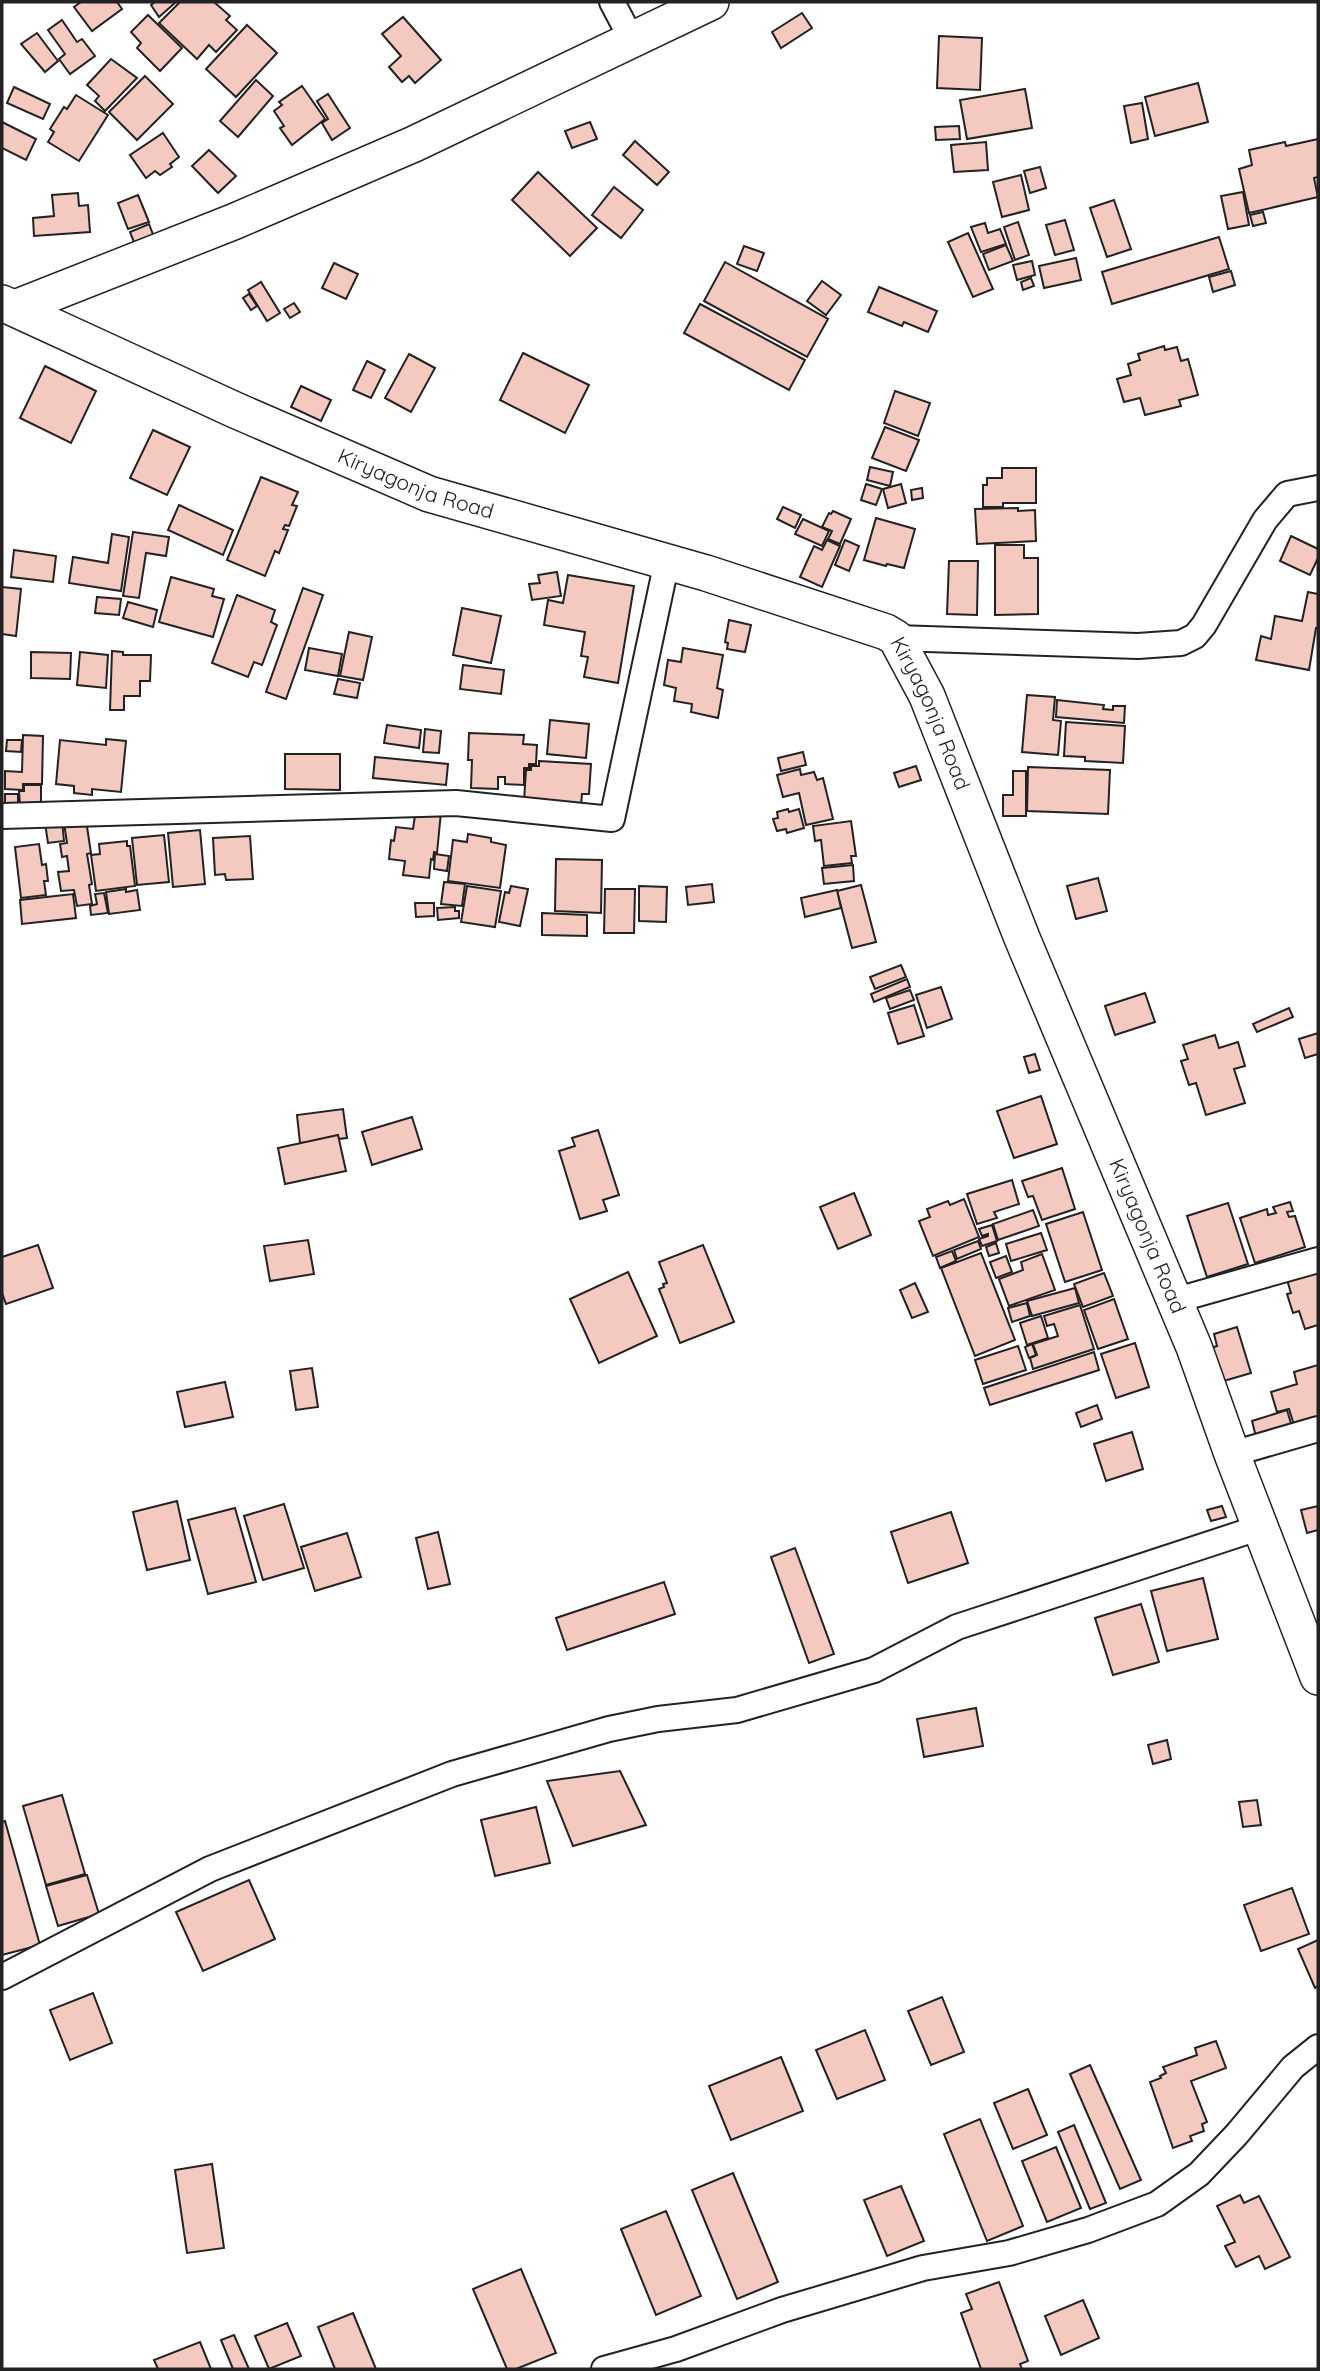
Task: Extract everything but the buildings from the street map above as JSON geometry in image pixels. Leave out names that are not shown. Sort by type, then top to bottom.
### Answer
[{"type":"street","points":[[612,2],[632,40]]},
{"type":"street","points":[[9,305],[233,222],[402,149],[711,2]]},
{"type":"street","name":"Kiryagonja Road","points":[[9,305],[235,410],[429,494],[667,561],[886,632],[896,638],[927,696],[988,857],[1194,1347],[1318,1677]]},
{"type":"street","points":[[896,638],[1138,646],[1181,643],[1195,636],[1204,625],[1265,520],[1287,494],[1318,488]]},
{"type":"street","points":[[2,817],[456,803],[612,819],[667,561]]},
{"type":"street","points":[[1173,1301],[1318,1260]]},
{"type":"street","points":[[1232,1454],[1318,1429]]},
{"type":"street","points":[[2,1976],[210,1869],[452,1774],[609,1729],[658,1719],[737,1710],[874,1670],[957,1627],[1261,1527]]},
{"type":"street","points":[[604,2369],[676,2349],[782,2310],[923,2268],[1009,2253],[1088,2230],[1157,2204],[1199,2174],[1237,2134],[1293,2067],[1318,2047]]}]
